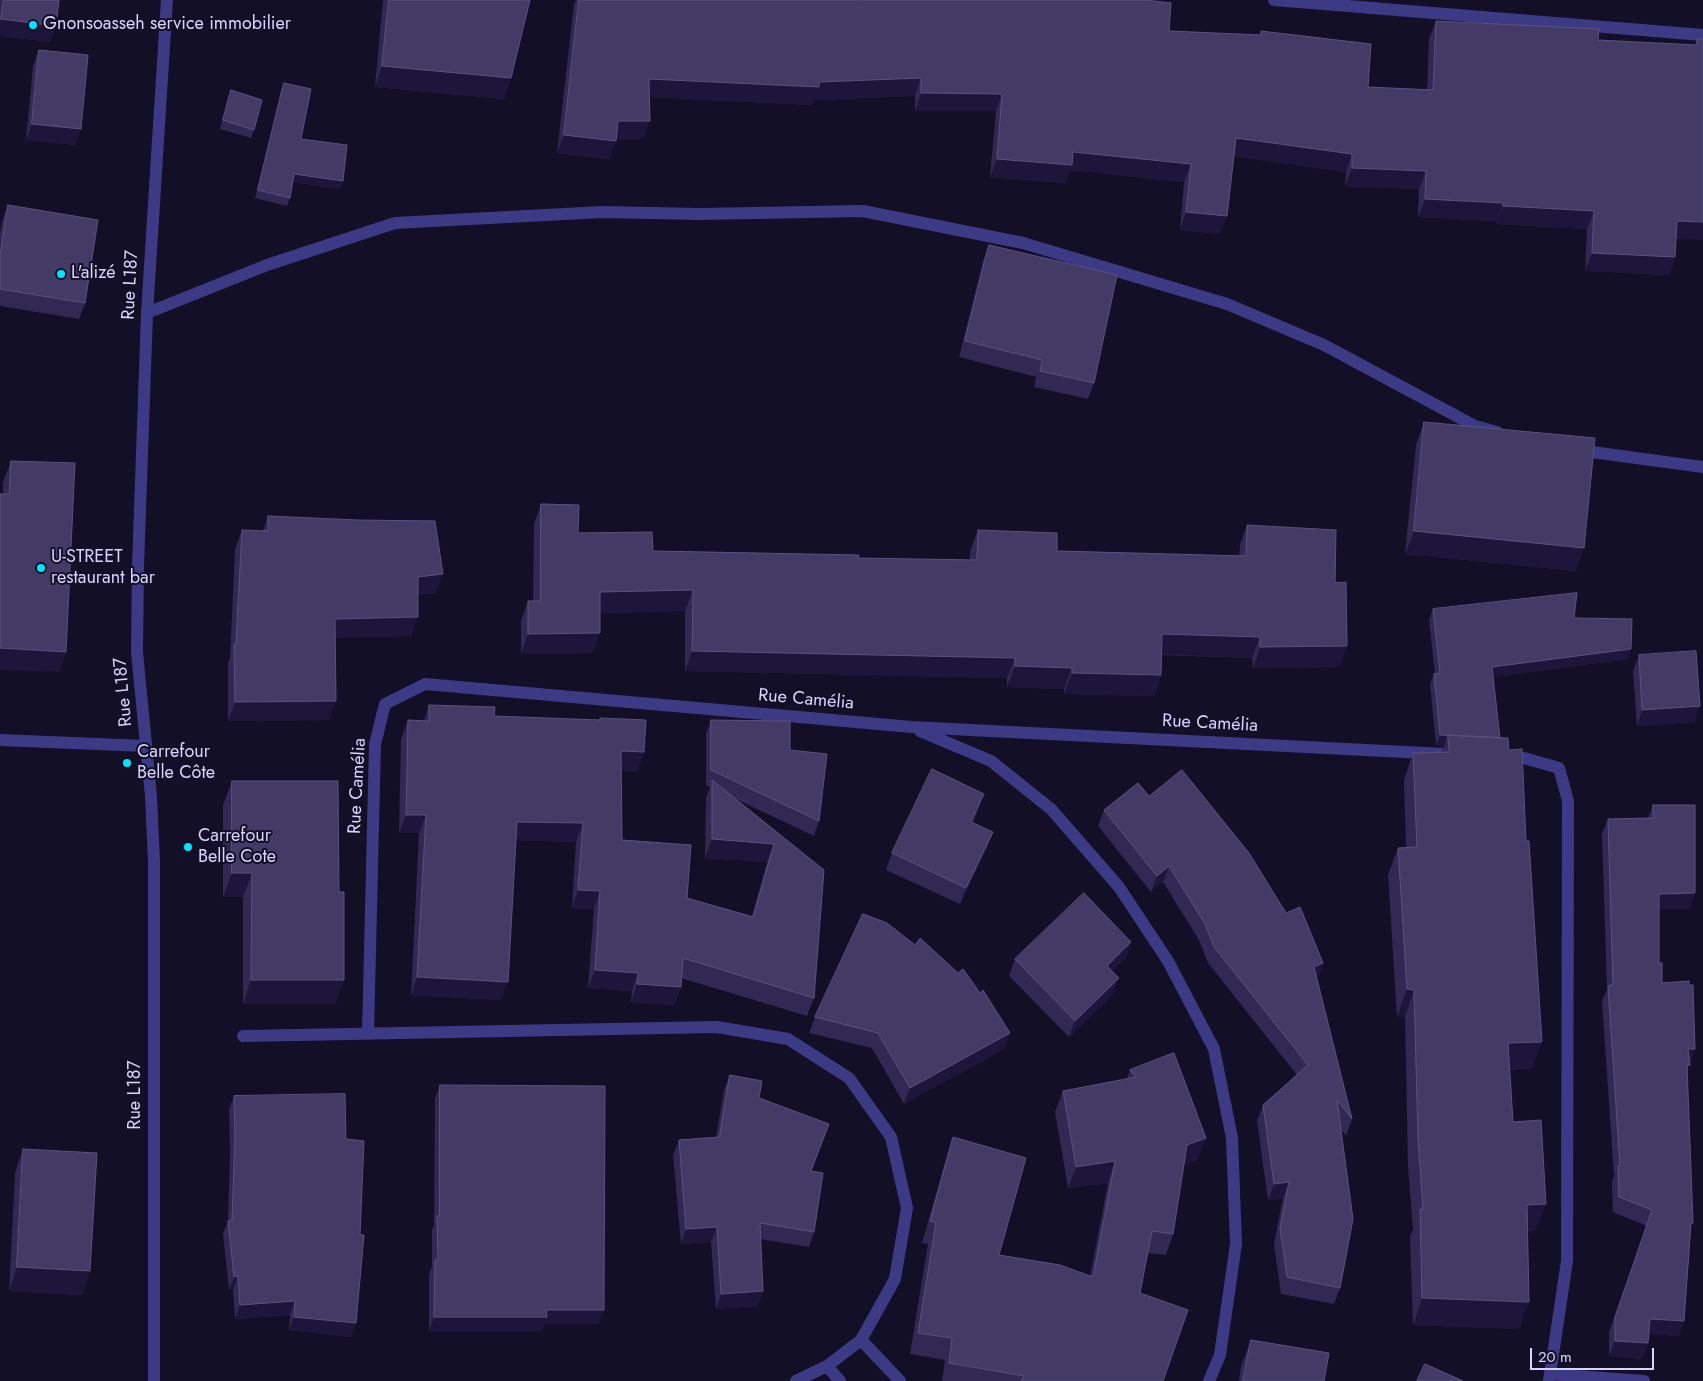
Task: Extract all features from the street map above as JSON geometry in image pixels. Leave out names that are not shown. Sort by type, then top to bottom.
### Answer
[{"type":"street","name":"Rue L187","points":[[154,1381],[154,862],[151,796],[137,652],[138,566],[147,313],[167,0]]},
{"type":"street","points":[[1274,0],[1703,35]]},
{"type":"street","points":[[147,313],[266,265],[395,223],[602,212],[700,214],[863,211],[1023,243],[1227,304],[1324,345],[1475,426],[1512,436]]},
{"type":"street","points":[[1568,449],[1703,467]]},
{"type":"street","name":"Rue Camélia","points":[[368,1033],[374,744],[385,704],[425,684],[912,727],[1455,754]]},
{"type":"street","points":[[912,727],[991,760],[1051,809],[1119,887],[1168,961],[1214,1048],[1232,1138],[1236,1244],[1220,1354],[1209,1381]]},
{"type":"street","points":[[0,740],[146,746]]},
{"type":"street","points":[[1494,756],[1524,758],[1559,768],[1568,801],[1567,1261],[1550,1377],[1644,1381]]},
{"type":"street","points":[[243,1036],[717,1027],[788,1039],[849,1078],[891,1138],[907,1208],[895,1279],[861,1340],[827,1366],[796,1381]]},
{"type":"street","points":[[861,1340],[900,1381]]},
{"type":"street","points":[[827,1366],[840,1381]]},
{"type":"building","points":[[4,0],[59,0],[56,26],[1,19]]},
{"type":"building","points":[[389,0],[530,0],[511,78],[382,66]]},
{"type":"building","points":[[579,0],[1145,0],[1171,3],[1169,31],[1261,35],[1261,31],[1371,44],[1368,87],[1433,90],[1436,21],[1599,29],[1598,40],[1697,45],[1697,39],[1703,39],[1703,222],[1677,221],[1675,257],[1592,253],[1594,211],[1503,206],[1503,203],[1425,199],[1426,171],[1352,168],[1352,154],[1236,138],[1227,216],[1186,212],[1191,164],[1073,152],[1072,165],[997,159],[1002,94],[921,93],[921,78],[819,82],[819,87],[649,79],[650,121],[618,121],[616,141],[564,135]]},
{"type":"building","points":[[39,50],[88,55],[81,129],[32,124]]},
{"type":"building","points":[[284,83],[311,89],[301,139],[347,145],[343,181],[294,174],[290,198],[258,190]]},
{"type":"building","points":[[231,90],[262,100],[254,130],[223,120]]},
{"type":"building","points":[[8,205],[98,220],[85,303],[0,289],[0,256]]},
{"type":"building","points":[[989,245],[1117,275],[1094,383],[1040,371],[1042,360],[965,341]]},
{"type":"building","points":[[1424,422],[1595,438],[1584,548],[1414,531]]},
{"type":"building","points":[[11,461],[75,463],[66,652],[0,648],[0,494],[9,494]]},
{"type":"building","points":[[541,504],[579,505],[578,533],[652,532],[653,551],[859,555],[858,558],[977,560],[978,530],[1057,533],[1057,551],[1246,556],[1247,525],[1336,530],[1335,583],[1346,582],[1347,646],[1260,647],[1260,637],[1162,634],[1161,675],[1072,673],[1072,668],[1015,666],[1015,658],[692,651],[693,590],[600,592],[600,633],[528,634],[528,601],[540,601]]},
{"type":"building","points":[[268,516],[435,521],[443,574],[418,577],[418,617],[335,619],[336,701],[235,702],[234,644],[236,644],[242,530],[268,531]]},
{"type":"building","points":[[1577,593],[1574,618],[1632,619],[1631,649],[1492,667],[1500,738],[1440,735],[1434,674],[1440,673],[1433,609]]},
{"type":"building","points":[[1696,651],[1700,706],[1642,710],[1639,655]]},
{"type":"building","points":[[429,705],[495,707],[494,716],[646,720],[644,752],[621,751],[622,840],[691,845],[687,898],[753,917],[774,844],[712,839],[712,780],[824,870],[814,998],[683,958],[681,987],[637,984],[638,973],[595,970],[600,891],[578,890],[583,823],[517,822],[508,982],[417,977],[426,815],[406,815],[408,720],[429,721]]},
{"type":"building","points":[[711,720],[790,721],[790,750],[827,754],[819,821],[711,770]]},
{"type":"building","points":[[1448,735],[1508,738],[1509,750],[1522,749],[1526,841],[1529,841],[1542,1042],[1508,1043],[1513,1122],[1541,1120],[1546,1204],[1527,1205],[1529,1302],[1422,1298],[1420,1209],[1423,1210],[1418,1139],[1414,990],[1407,989],[1398,848],[1417,847],[1413,753],[1449,752]]},
{"type":"building","points":[[932,769],[984,794],[971,822],[993,832],[966,888],[892,853]]},
{"type":"building","points":[[1182,770],[1249,853],[1286,913],[1300,907],[1323,963],[1314,967],[1352,1119],[1337,1100],[1353,1219],[1340,1288],[1287,1277],[1280,1228],[1289,1182],[1274,1184],[1263,1105],[1308,1065],[1214,947],[1205,924],[1169,866],[1157,876],[1104,810],[1138,783],[1149,796]]},
{"type":"building","points":[[232,781],[338,781],[339,892],[344,892],[344,980],[251,980],[252,873],[232,873]]},
{"type":"building","points":[[1653,805],[1695,805],[1695,893],[1659,894],[1659,963],[1662,963],[1662,983],[1689,981],[1689,985],[1693,985],[1695,1049],[1688,1049],[1690,1065],[1687,1065],[1693,1223],[1691,1223],[1684,1321],[1650,1319],[1648,1343],[1615,1341],[1615,1317],[1652,1210],[1619,1197],[1618,1166],[1620,1166],[1608,986],[1613,985],[1608,819],[1653,818]]},
{"type":"building","points":[[1084,893],[1131,942],[1107,966],[1119,978],[1075,1021],[1015,959]]},
{"type":"building","points":[[863,914],[887,923],[915,945],[920,938],[958,973],[963,969],[980,993],[983,990],[1010,1033],[910,1088],[878,1033],[815,1017]]},
{"type":"building","points":[[1174,1053],[1206,1138],[1187,1145],[1173,1234],[1152,1231],[1140,1293],[1188,1310],[1163,1381],[1021,1381],[1024,1376],[949,1363],[952,1338],[918,1333],[936,1223],[930,1221],[953,1137],[1026,1158],[999,1255],[1060,1265],[1093,1277],[1115,1161],[1076,1167],[1063,1091],[1136,1077],[1130,1070]]},
{"type":"building","points":[[730,1075],[762,1081],[759,1098],[829,1124],[811,1171],[823,1173],[814,1232],[760,1223],[763,1291],[721,1294],[717,1227],[686,1229],[679,1140],[719,1137]]},
{"type":"building","points":[[440,1085],[605,1086],[604,1310],[546,1310],[547,1317],[434,1317],[435,1260],[438,1260],[437,1216],[439,1216]]},
{"type":"building","points":[[345,1094],[346,1139],[364,1141],[360,1235],[364,1235],[356,1323],[294,1317],[295,1301],[240,1305],[238,1276],[234,1277],[228,1221],[232,1220],[235,1139],[234,1096]]},
{"type":"building","points":[[23,1149],[97,1153],[90,1271],[17,1267]]},
{"type":"building","points":[[1251,1340],[1329,1353],[1324,1381],[1243,1381]]},
{"type":"building","points":[[1425,1364],[1463,1381],[1417,1381]]},
{"type":"place","name":"Gnonsoasseh service immobilier","points":[[33,25]]},
{"type":"place","name":"L'alizé","points":[[61,274]]},
{"type":"place","name":"U-STREET restaurant bar","points":[[41,568]]},
{"type":"place","name":"Carrefour Belle Côte","points":[[127,763]]},
{"type":"place","name":"Carrefour Belle Cote","points":[[188,847]]}]
